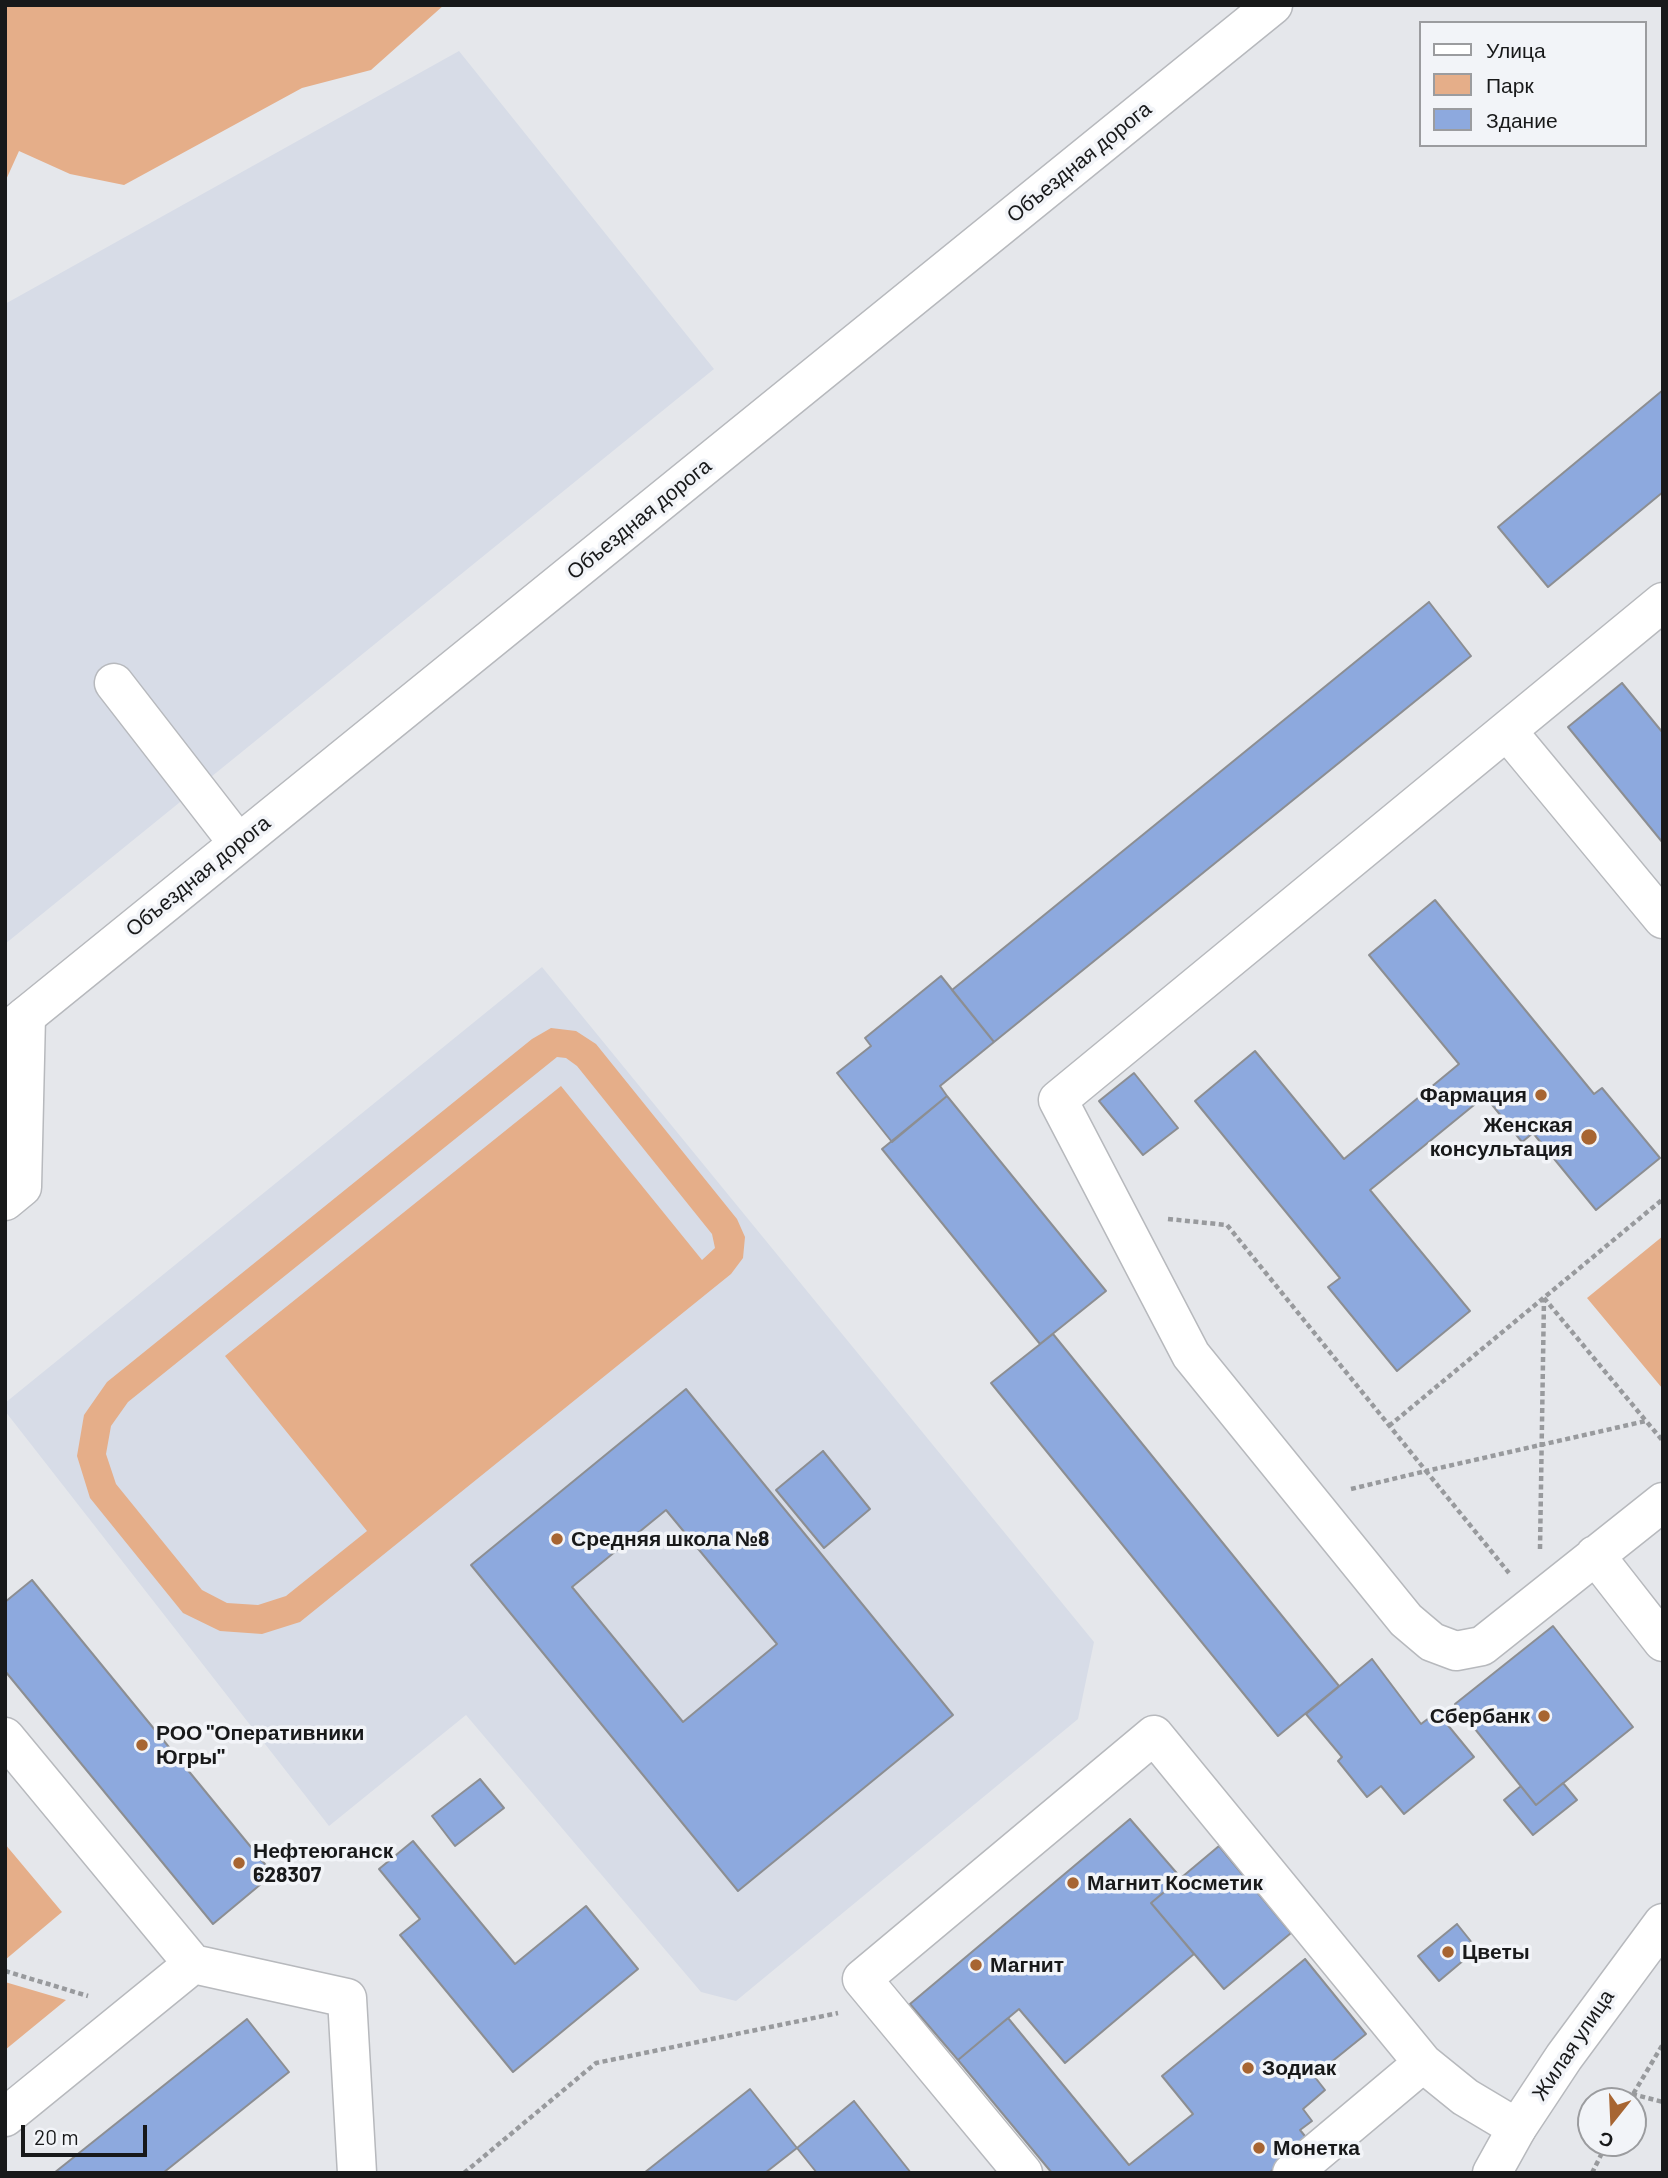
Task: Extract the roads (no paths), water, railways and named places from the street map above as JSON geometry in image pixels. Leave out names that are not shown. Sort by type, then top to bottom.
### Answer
[{"type":"main road","name":"Объездная дорога","points":[[15,1025],[1273,5]]},
{"type":"main road","points":[[1663,602],[1058,1100],[1191,1355],[1406,1620],[1432,1642],[1456,1651],[1482,1646],[1663,1502]]},
{"type":"main road","points":[[114,683],[238,843]]},
{"type":"main road","points":[[1508,732],[1663,919]]},
{"type":"main road","points":[[5,1201],[22,1187],[15,1025]]},
{"type":"main road","points":[[1595,1555],[1663,1642]]},
{"type":"main road","points":[[1023,2173],[862,1979],[1154,1735],[1423,2063],[1465,2097],[1517,2128]]},
{"type":"main road","points":[[5,1737],[193,1964],[347,1998],[357,2173]]},
{"type":"main road","name":"Жилая улица","points":[[1492,2173],[1517,2128],[1611,1989],[1663,1923]]},
{"type":"main road","points":[[5,2117],[193,1964]]},
{"type":"main road","points":[[1292,2173],[1423,2063]]},
{"type":"place","name":"Фармация","points":[[1541,1095]]},
{"type":"place","name":"Женская консультация","points":[[1589,1137]]},
{"type":"place","name":"Средняя школа №8","points":[[557,1539]]},
{"type":"place","name":"Сбербанк","points":[[1544,1716]]},
{"type":"place","name":"РОО \"Оперативники Югры\"","points":[[142,1745]]},
{"type":"place","name":"Нефтеюганск 628307","points":[[239,1863]]},
{"type":"place","name":"Магнит Косметик","points":[[1073,1883]]},
{"type":"place","name":"Цветы","points":[[1448,1952]]},
{"type":"place","name":"Магнит","points":[[976,1965]]},
{"type":"place","name":"Зодиак","points":[[1248,2068]]},
{"type":"place","name":"Монетка","points":[[1259,2148]]}]
